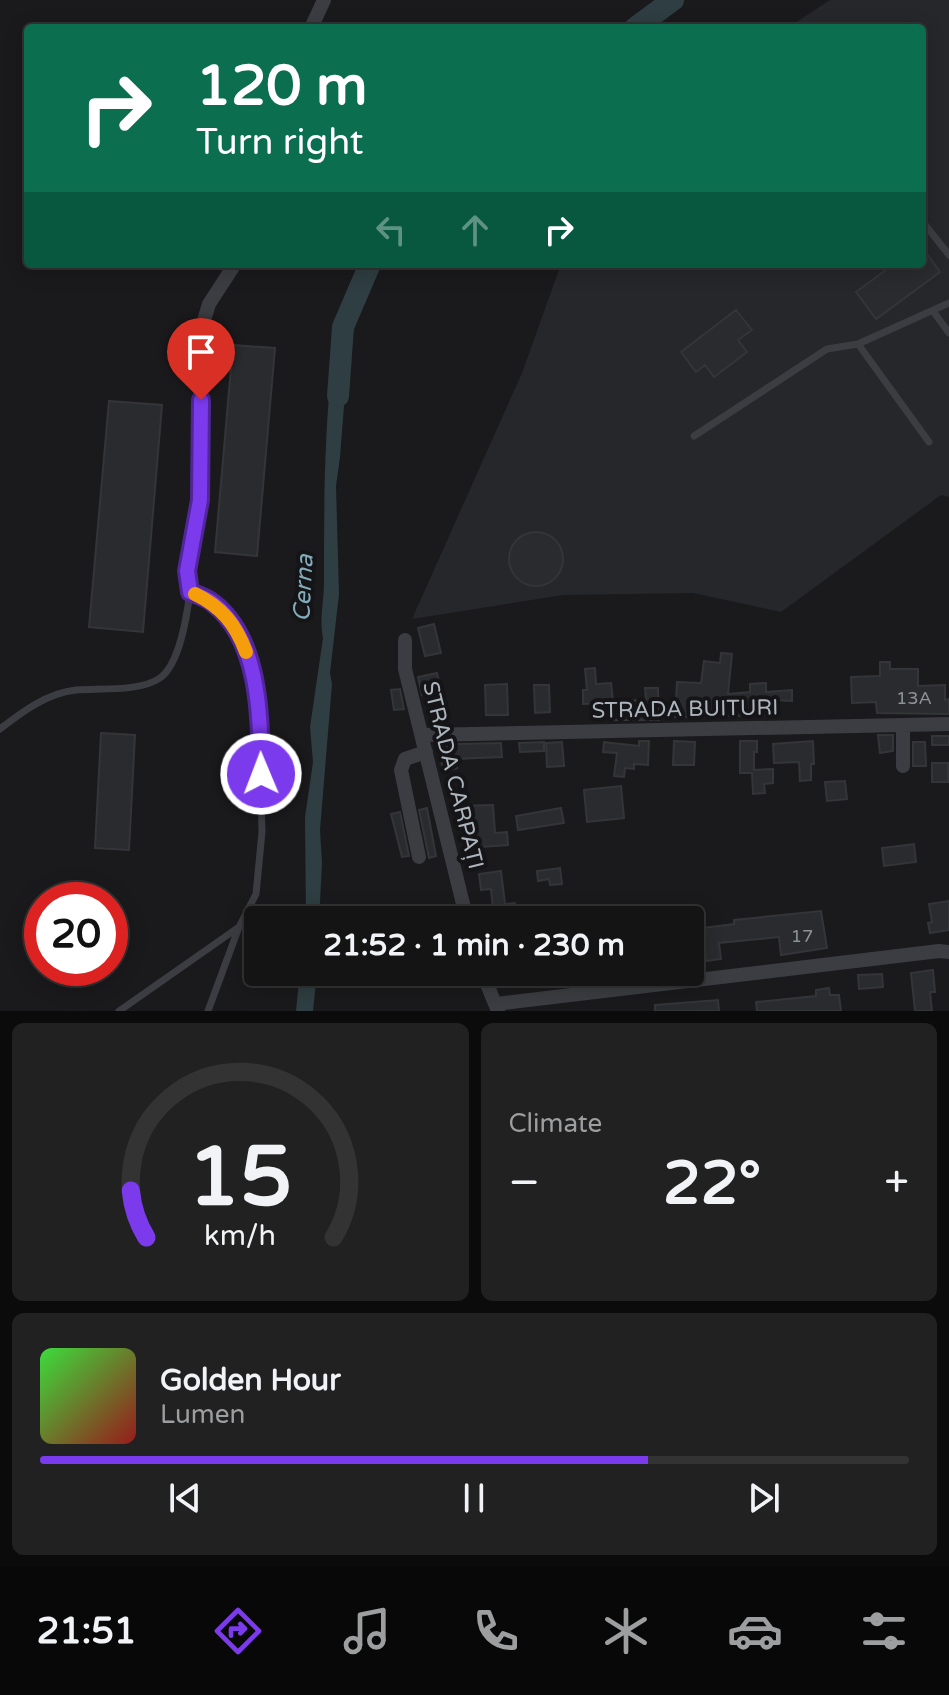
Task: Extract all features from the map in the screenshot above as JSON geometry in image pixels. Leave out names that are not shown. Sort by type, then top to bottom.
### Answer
[{"type":"street","points":[[313,24],[324,0]]},
{"type":"street","points":[[190,592],[187,571],[200,500],[201,330],[209,304],[232,268]]},
{"type":"street","name":"STRADA CARPAȚI","points":[[405,640],[405,669],[464,906]]},
{"type":"street","name":"STRADA BUITURI","points":[[422,735],[949,724]]},
{"type":"street","points":[[903,726],[903,766]]},
{"type":"street","points":[[419,857],[401,770],[405,759],[426,752]]},
{"type":"street","points":[[488,986],[497,1008],[949,952]]},
{"type":"lane","points":[[926,226],[949,255]]},
{"type":"lane","points":[[694,436],[827,349],[858,344],[949,303]]},
{"type":"lane","points":[[933,311],[949,333]]},
{"type":"lane","points":[[858,344],[929,442]]},
{"type":"lane","points":[[0,729],[25,710],[56,695],[74,690],[148,684],[162,677],[180,643],[190,592],[213,602],[236,627],[258,694],[262,832],[256,894],[239,927],[208,1011]]},
{"type":"lane","points":[[119,1011],[239,927]]},
{"type":"shaded area","points":[[830,0],[949,0],[949,497],[941,495],[781,612],[693,593],[563,595],[412,619],[522,373],[560,268],[926,268],[926,24],[793,24]]},
{"type":"shaded area","points":[[332,364],[347,367],[336,486],[339,594],[330,673],[332,684],[320,830],[320,906],[306,906],[305,817],[313,762],[310,727],[323,638],[327,419]]},
{"type":"shaded area","points":[[299,986],[316,986],[313,1011],[296,1011]]},
{"type":"building","points":[[926,253],[940,272],[876,319],[856,292],[889,268],[926,268]]},
{"type":"building","points":[[736,310],[752,330],[738,340],[747,352],[714,377],[705,365],[696,372],[681,352]]},
{"type":"building","points":[[233,345],[275,348],[257,556],[215,552]]},
{"type":"building","points":[[109,401],[162,405],[143,632],[89,627]]},
{"type":"building","points":[[536,532],[555,540],[563,559],[555,578],[536,586],[517,578],[509,559],[517,540]]},
{"type":"building","points":[[434,624],[441,653],[425,656],[418,628]]},
{"type":"building","points":[[721,653],[732,654],[728,694],[750,692],[750,684],[766,683],[766,692],[792,690],[792,701],[772,700],[772,715],[675,717],[677,682],[701,683],[704,661],[720,663]]},
{"type":"building","points":[[880,662],[890,662],[890,669],[918,669],[918,686],[945,685],[949,714],[877,713],[876,702],[852,703],[851,677],[880,676]]},
{"type":"building","points":[[595,668],[596,684],[611,683],[613,701],[646,700],[645,688],[658,688],[659,720],[611,720],[610,703],[583,704],[583,690],[587,690],[585,669]]},
{"type":"building","points":[[437,673],[440,686],[433,687],[434,692],[422,695],[418,677]]},
{"type":"building","points":[[507,684],[508,715],[486,715],[485,685]]},
{"type":"building","points":[[534,685],[549,685],[550,712],[535,713]]},
{"type":"building","points":[[400,689],[404,709],[394,710],[391,690]]},
{"type":"building","points":[[101,733],[135,735],[129,850],[95,848]]},
{"type":"building","points":[[878,735],[893,735],[893,751],[880,753]]},
{"type":"building","points":[[932,736],[949,736],[949,745],[932,745]]},
{"type":"building","points":[[639,741],[649,741],[648,765],[634,764],[634,769],[625,768],[624,777],[614,776],[617,753],[603,752],[604,742],[639,746]]},
{"type":"building","points":[[674,741],[695,742],[694,765],[673,765]]},
{"type":"building","points":[[740,741],[757,741],[754,770],[773,769],[773,783],[764,784],[765,793],[753,794],[752,773],[740,773]]},
{"type":"building","points":[[813,741],[811,780],[800,781],[799,762],[774,763],[773,744]]},
{"type":"building","points":[[544,742],[544,751],[520,752],[519,743]]},
{"type":"building","points":[[562,742],[564,766],[547,767],[546,743]]},
{"type":"building","points":[[913,742],[925,742],[926,766],[913,766]]},
{"type":"building","points":[[501,743],[502,757],[454,759],[457,768],[444,772],[438,750],[457,744]]},
{"type":"building","points":[[932,763],[948,763],[948,782],[932,782]]},
{"type":"building","points":[[845,781],[847,799],[827,801],[825,782]]},
{"type":"building","points":[[621,786],[624,818],[587,822],[584,790]]},
{"type":"building","points":[[493,805],[495,833],[507,832],[508,845],[467,848],[465,818],[459,818],[458,806]]},
{"type":"building","points":[[427,808],[436,856],[429,858],[419,810]]},
{"type":"building","points":[[561,808],[564,823],[518,830],[516,816]]},
{"type":"building","points":[[400,812],[409,856],[402,857],[391,814]]},
{"type":"building","points":[[914,844],[916,862],[884,866],[882,848]]},
{"type":"building","points":[[560,868],[562,884],[550,885],[549,879],[538,881],[537,871]]},
{"type":"building","points":[[501,871],[505,904],[515,903],[515,906],[493,906],[491,889],[481,890],[479,874]]},
{"type":"building","points":[[949,901],[949,930],[930,933],[929,904]]},
{"type":"building","points":[[821,911],[827,948],[781,955],[779,937],[719,943],[721,959],[706,961],[704,928],[734,924],[734,920]]},
{"type":"building","points":[[933,970],[935,992],[930,992],[932,1011],[915,1011],[911,973]]},
{"type":"building","points":[[882,974],[883,987],[859,989],[858,975]]},
{"type":"building","points":[[829,988],[830,995],[839,995],[841,1011],[757,1011],[756,1002],[816,996],[816,990]]},
{"type":"building","points":[[718,1000],[719,1011],[655,1011],[655,1005]]},
{"type":"waterway","name":"Cerna","points":[[640,24],[673,0]]},
{"type":"waterway","name":"Cerna","points":[[338,396],[343,327],[368,268]]},
{"type":"slow traffic","points":[[195,594],[213,602],[236,627],[246,652]]},
{"type":"route","points":[[201,400],[200,500],[187,571],[190,592],[213,602],[236,627],[245,650],[258,694],[261,774]]}]
